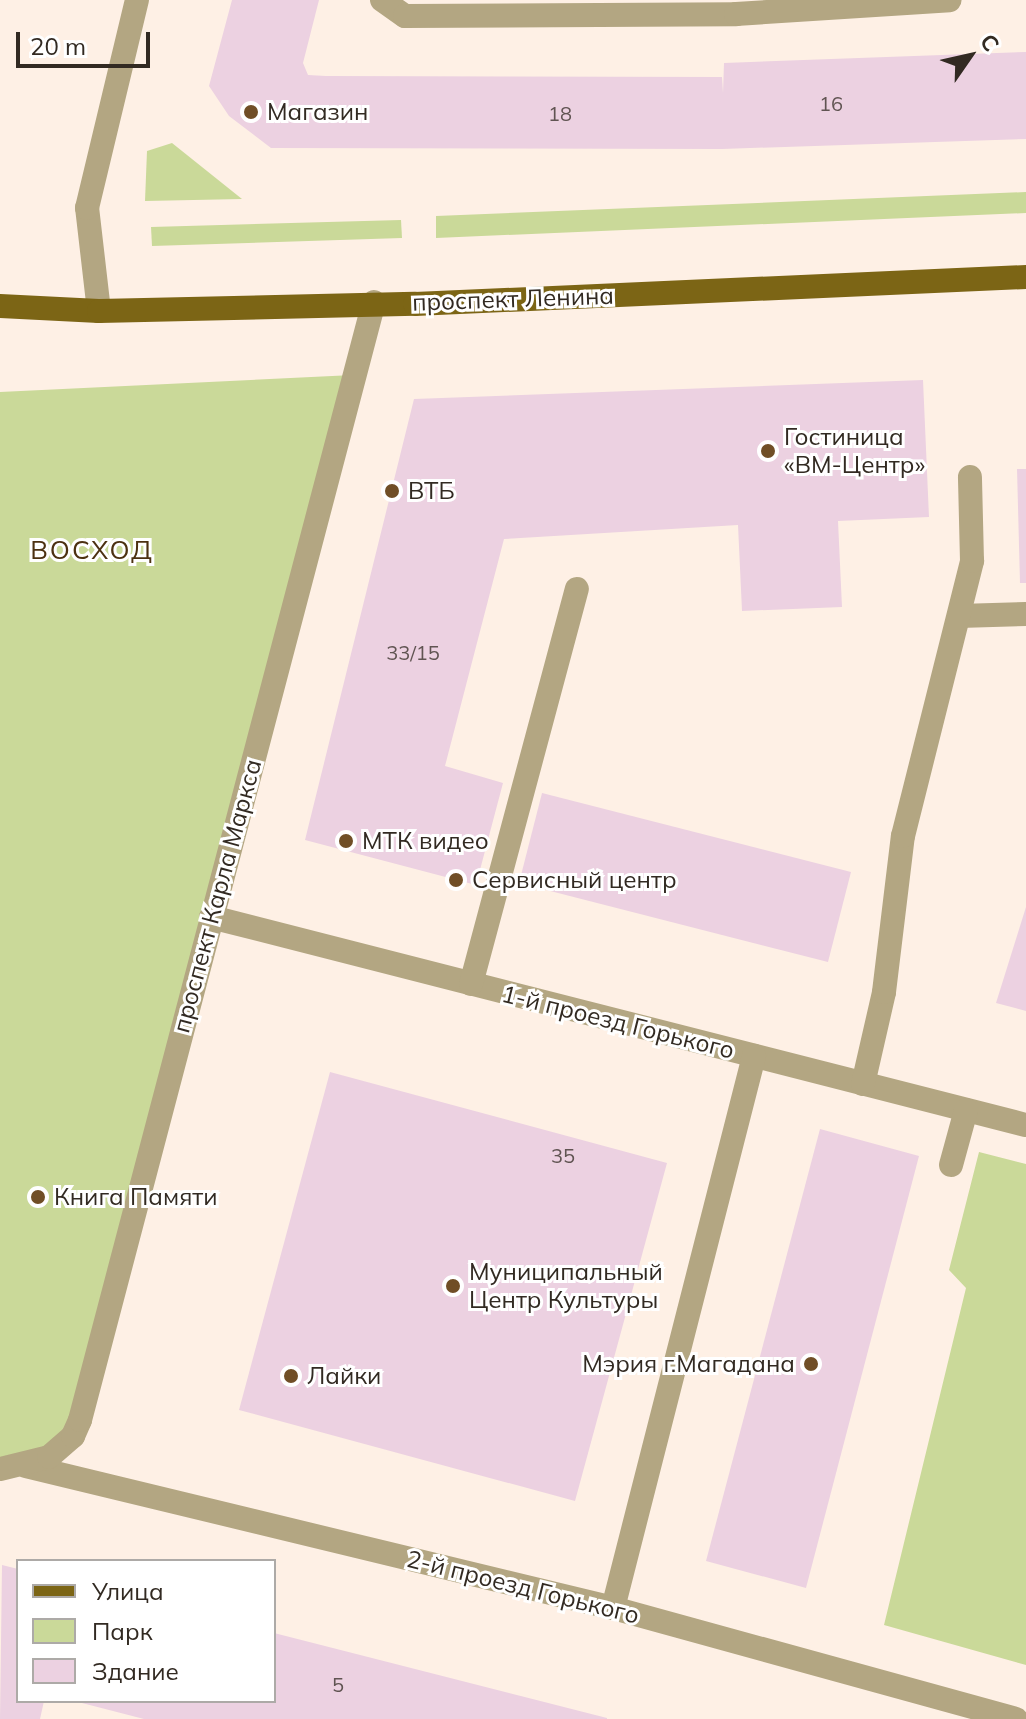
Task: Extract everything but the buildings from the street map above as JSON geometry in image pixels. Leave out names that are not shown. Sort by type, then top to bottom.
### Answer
[{"type":"main road","name":"проспект Ленина","points":[[0,307],[99,311],[1026,277]]},
{"type":"street","points":[[99,311],[87,208],[137,0]]},
{"type":"street","points":[[382,0],[405,16],[736,14],[950,0]]},
{"type":"street","name":"проспект Карла Маркса","points":[[0,1469],[28,1466],[64,1446],[80,1420],[374,302]]},
{"type":"street","points":[[863,1084],[884,992],[903,836],[972,561],[970,477]]},
{"type":"street","points":[[471,984],[577,589]]},
{"type":"street","points":[[959,616],[1026,614]]},
{"type":"street","name":"1-й проезд Горького","points":[[211,917],[1026,1125]]},
{"type":"street","points":[[613,1608],[754,1056]]},
{"type":"street","points":[[951,1165],[966,1110]]},
{"type":"street","points":[[0,1460],[28,1466]]},
{"type":"street","name":"2-й проезд Горького","points":[[28,1466],[613,1608],[1016,1719]]},
{"type":"green space","points":[[172,143],[242,199],[145,201],[147,151]]},
{"type":"green space","points":[[1026,192],[1026,213],[436,238],[436,216]]},
{"type":"green space","points":[[401,220],[402,238],[152,246],[151,227]]},
{"type":"green space","points":[[353,375],[64,1446],[0,1460],[0,392]]},
{"type":"green space","points":[[979,1152],[1026,1164],[1026,1665],[884,1625],[966,1288],[949,1270]]},
{"type":"place","name":"Магазин","points":[[251,112]]},
{"type":"place","name":"Гостиница «ВМ-Центр»","points":[[768,451]]},
{"type":"place","name":"ВТБ","points":[[392,491]]},
{"type":"place","name":"МТК видео","points":[[346,841]]},
{"type":"place","name":"Сервисный центр","points":[[456,880]]},
{"type":"place","name":"Книга Памяти","points":[[38,1197]]},
{"type":"place","name":"Муниципальный Центр Культуры","points":[[453,1286]]},
{"type":"place","name":"Мэрия г.Магадана","points":[[811,1364]]},
{"type":"place","name":"Лайки","points":[[291,1376]]},
{"type":"district","name":"ВОСХОД","points":[[92,550]]}]
